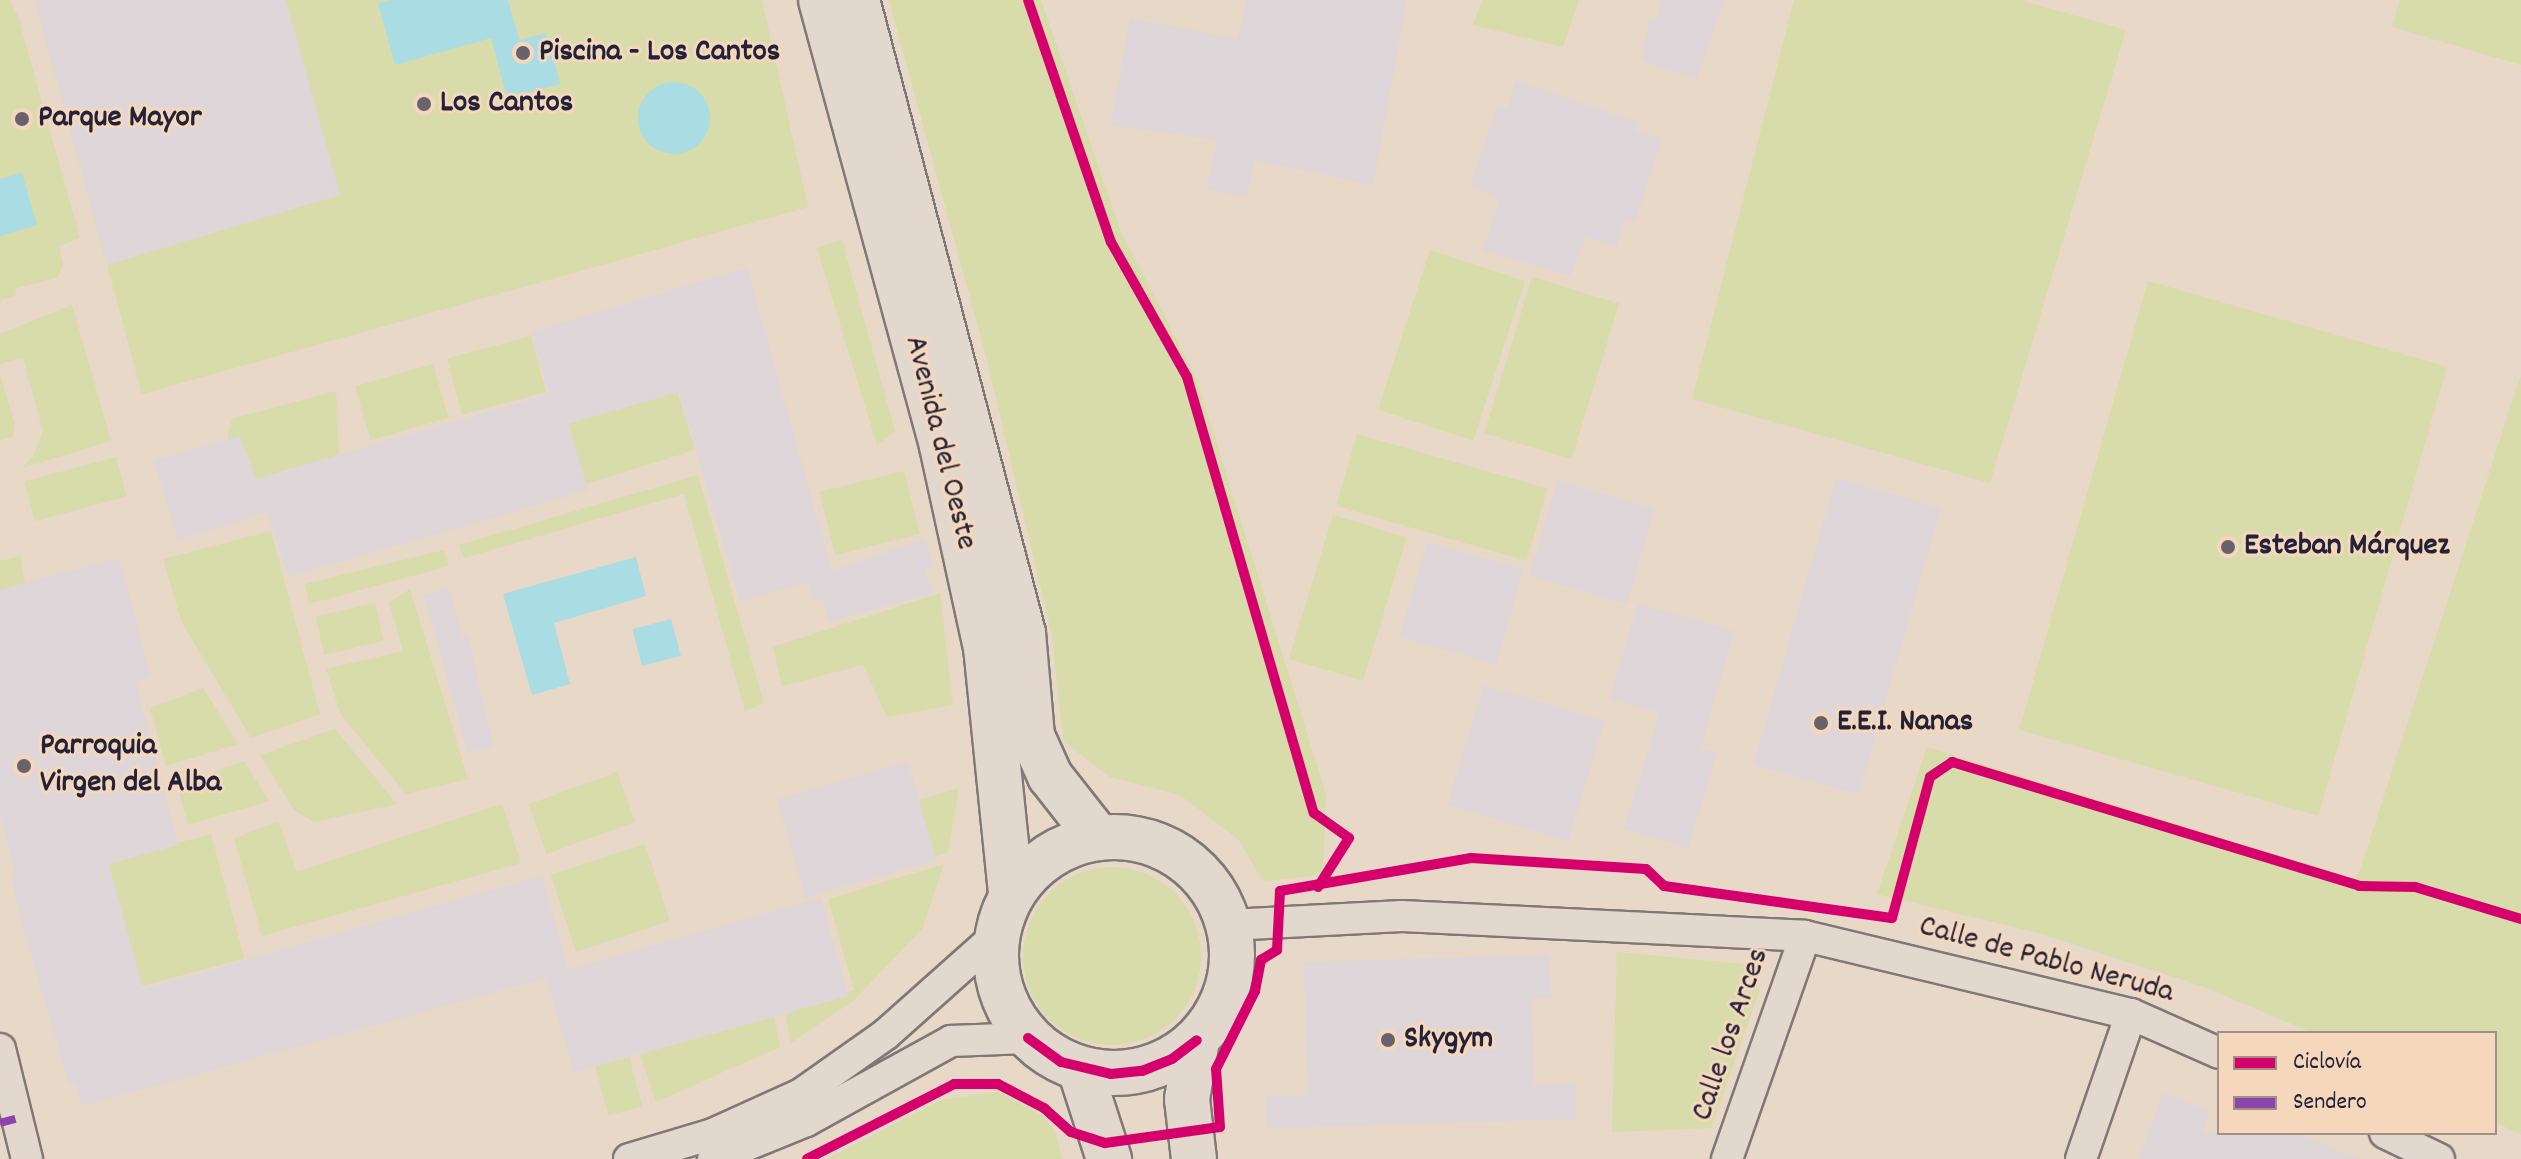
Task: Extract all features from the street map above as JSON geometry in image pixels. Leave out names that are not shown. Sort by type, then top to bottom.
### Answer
[{"type":"street","name":"Avenida del Oeste","points":[[821,0],[930,400],[986,647],[1011,895]]},
{"type":"street","name":"Avenida del Oeste","points":[[857,0],[1023,633],[1032,736],[1050,776],[1098,837]]},
{"type":"street","points":[[1098,837],[1129,837],[1164,847],[1184,860],[1216,893],[1229,925],[1232,967],[1221,1006],[1197,1040],[1172,1059],[1142,1071],[1111,1074],[1080,1069],[1028,1038],[1007,1008],[999,984],[996,936],[1011,895],[1044,860],[1064,847],[1098,837]]},
{"type":"street","name":"Calle de Pablo Neruda","points":[[1229,925],[1402,916],[1805,936],[2131,1014],[2217,1052]]},
{"type":"street","points":[[629,1159],[713,1134],[801,1094],[886,1034],[996,936]]},
{"type":"street","name":"Calle los Arces","points":[[1727,1159],[1805,936]]},
{"type":"street","points":[[2081,1159],[2131,1014]]},
{"type":"street","points":[[713,1159],[806,1121],[951,1041],[1028,1038]]},
{"type":"street","points":[[1194,1159],[1187,1099],[1197,1040]]},
{"type":"street","points":[[0,1049],[9,1120],[27,1159]]},
{"type":"street","points":[[1080,1069],[1109,1159]]},
{"type":"street","points":[[9,1120],[38,1159]]},
{"type":"street","points":[[2389,1135],[2439,1159]]},
{"type":"green space","name":"Parque Mayor","points":[[0,0],[9,0],[18,16],[80,238],[59,246],[63,265],[58,277],[15,289],[16,296],[1,300],[0,309]]},
{"type":"green space","name":"Los Cantos","points":[[35,0],[762,0],[808,207],[142,394]]},
{"type":"green space","points":[[889,0],[1041,0],[1121,232],[1196,377],[1326,794],[1323,875],[1263,881],[1238,839],[1180,795],[1110,777],[1063,741],[1052,636],[987,360]]},
{"type":"green space","points":[[1482,0],[1579,0],[1563,47],[1473,25]]},
{"type":"green space","points":[[1794,0],[2020,0],[2126,30],[1990,483],[1692,399]]},
{"type":"green space","points":[[2400,0],[2521,0],[2521,65],[2392,27]]},
{"type":"green space","points":[[842,240],[895,431],[877,445],[817,248]]},
{"type":"green space","points":[[1430,250],[1525,281],[1473,441],[1378,410]]},
{"type":"green space","points":[[1532,277],[1619,304],[1571,459],[1484,433]]},
{"type":"green space","name":"Esteban Márquez","points":[[2148,281],[2447,367],[2318,816],[2019,730]]},
{"type":"green space","points":[[72,305],[111,441],[22,468],[34,455],[43,431],[23,358],[0,364],[0,334]]},
{"type":"green space","points":[[531,336],[546,392],[462,415],[447,359]]},
{"type":"green space","points":[[433,364],[448,418],[371,440],[355,386]]},
{"type":"green space","points":[[0,374],[15,426],[12,437],[0,441]]},
{"type":"green space","points":[[2521,375],[2521,1135],[2497,1123],[2497,1031],[2308,1031],[2204,987],[2042,934],[1877,894],[1927,747],[2357,879]]},
{"type":"green space","points":[[676,387],[695,450],[586,484],[578,458],[569,461],[559,427]]},
{"type":"green space","points":[[336,391],[339,455],[256,479],[227,441],[232,419]]},
{"type":"green space","points":[[1357,434],[1547,489],[1527,561],[1336,506]]},
{"type":"green space","points":[[116,457],[127,497],[35,521],[24,482]]},
{"type":"green space","points":[[904,471],[920,534],[835,555],[820,492]]},
{"type":"green space","points":[[698,475],[764,703],[745,711],[684,494],[464,558],[459,545]]},
{"type":"green space","points":[[1333,515],[1407,538],[1363,681],[1289,658]]},
{"type":"green space","points":[[271,531],[320,714],[251,738],[182,623],[163,559]]},
{"type":"green space","points":[[444,550],[449,566],[309,604],[305,584]]},
{"type":"green space","points":[[20,556],[25,583],[0,590],[0,561]]},
{"type":"green space","points":[[410,589],[468,779],[406,794],[341,715],[326,669],[403,651],[389,602]]},
{"type":"green space","points":[[940,593],[953,705],[887,717],[863,665],[782,686],[773,647]]},
{"type":"green space","points":[[375,603],[384,641],[324,655],[316,617]]},
{"type":"green space","points":[[203,688],[238,744],[166,766],[150,708]]},
{"type":"green space","points":[[335,729],[397,804],[314,822],[294,810],[260,755]]},
{"type":"green space","points":[[244,761],[269,801],[188,825],[177,785]]},
{"type":"green space","points":[[617,772],[635,822],[547,854],[529,804]]},
{"type":"green space","points":[[959,788],[948,852],[935,857],[919,800]]},
{"type":"green space","points":[[502,804],[521,863],[262,936],[234,838],[278,822],[297,872]]},
{"type":"green space","points":[[211,834],[244,959],[141,986],[108,862]]},
{"type":"green space","points":[[645,844],[670,921],[576,952],[551,875]]},
{"type":"green space","points":[[944,864],[922,929],[853,1001],[791,1043],[785,1014],[854,990],[828,899]]},
{"type":"green space","points":[[1112,867],[1146,874],[1175,893],[1194,922],[1201,956],[1194,990],[1175,1019],[1146,1038],[1112,1045],[1078,1038],[1049,1019],[1030,990],[1023,956],[1030,922],[1049,893],[1078,874]]},
{"type":"green space","points":[[1617,952],[1744,964],[1760,990],[1711,1128],[1612,1132]]},
{"type":"green space","points":[[774,1017],[780,1047],[656,1102],[640,1054]]},
{"type":"green space","points":[[629,1057],[642,1106],[608,1115],[595,1066]]},
{"type":"green space","points":[[998,1092],[1043,1116],[1055,1131],[1062,1159],[827,1159],[940,1100]]},
{"type":"water","name":"Piscina - Los Cantos","points":[[391,0],[508,0],[519,40],[546,33],[560,84],[507,98],[491,38],[395,65],[378,3]]},
{"type":"water","points":[[681,82],[700,92],[708,104],[708,132],[700,144],[688,152],[667,154],[648,144],[640,132],[638,111],[648,92],[660,84]]},
{"type":"water","points":[[22,173],[37,225],[0,236],[0,179]]},
{"type":"water","points":[[636,557],[646,596],[554,623],[570,684],[532,695],[503,594]]},
{"type":"water","points":[[671,619],[681,656],[642,666],[632,629]]},
{"type":"building","points":[[35,0],[286,0],[340,195],[107,265]]},
{"type":"building","points":[[1247,0],[1407,0],[1373,185],[1254,160],[1247,197],[1207,189],[1217,140],[1111,125],[1130,18],[1238,39]]},
{"type":"building","points":[[1662,0],[1724,0],[1697,79],[1642,61],[1649,18],[1655,20]]},
{"type":"building","points":[[1516,81],[1638,122],[1635,130],[1662,139],[1635,222],[1626,219],[1616,247],[1586,237],[1570,276],[1483,250],[1500,198],[1470,186],[1498,106],[1507,109]]},
{"type":"building","points":[[747,268],[832,571],[925,539],[933,567],[925,569],[933,594],[829,621],[822,599],[814,600],[809,582],[740,601],[679,392],[568,424],[588,490],[288,577],[267,512],[178,540],[154,461],[240,436],[256,479],[549,394],[531,332]]},
{"type":"building","points":[[1836,478],[1941,508],[1859,795],[1754,764]]},
{"type":"building","points":[[1557,481],[1654,509],[1627,604],[1530,576]]},
{"type":"building","points":[[1427,542],[1523,570],[1496,665],[1400,637]]},
{"type":"building","points":[[119,558],[151,677],[136,682],[178,845],[109,864],[143,989],[542,876],[568,970],[821,898],[848,996],[574,1072],[546,978],[82,1106],[75,1082],[69,1084],[17,906],[12,876],[16,875],[0,816],[0,590]]},
{"type":"building","points":[[449,588],[463,638],[468,636],[493,746],[468,753],[424,595]]},
{"type":"building","points":[[1638,604],[1734,631],[1701,748],[1717,753],[1688,848],[1624,829],[1660,713],[1610,698]]},
{"type":"building","points":[[1484,685],[1604,722],[1568,841],[1447,805]]},
{"type":"building","points":[[908,762],[936,860],[805,898],[777,799]]},
{"type":"building","points":[[1550,955],[1551,998],[1532,998],[1534,1085],[1575,1083],[1576,1119],[1267,1128],[1266,1096],[1308,1095],[1304,962]]},
{"type":"building","points":[[2163,1093],[2210,1111],[2202,1133],[2301,1135],[2359,1159],[2139,1159]]},
{"type":"marked path","points":[[0,1123],[19,1118]]},
{"type":"cycle path","points":[[1028,0],[1111,242],[1187,377],[1314,813],[1349,838],[1318,887]]},
{"type":"cycle path","points":[[807,1159],[954,1084],[998,1084],[1044,1108],[1071,1132],[1105,1143],[1220,1127],[1216,1069],[1255,991],[1261,960],[1277,950],[1280,891],[1471,858],[1646,869],[1664,886],[1892,918],[1930,777],[1952,762],[2359,886],[2415,887],[2521,919]]},
{"type":"cycle path","points":[[1028,1038],[1061,1062],[1111,1074],[1142,1071],[1172,1059],[1197,1040]]},
{"type":"place","name":"Piscina - Los Cantos","points":[[523,53]]},
{"type":"place","name":"Los Cantos","points":[[424,104]]},
{"type":"place","name":"Parque Mayor","points":[[22,119]]},
{"type":"place","name":"Esteban Márquez","points":[[2228,547]]},
{"type":"place","name":"E.E.I. Nanas","points":[[1821,723]]},
{"type":"place","name":"Parroquia Virgen del Alba","points":[[24,766]]},
{"type":"place","name":"Skygym","points":[[1388,1040]]}]
